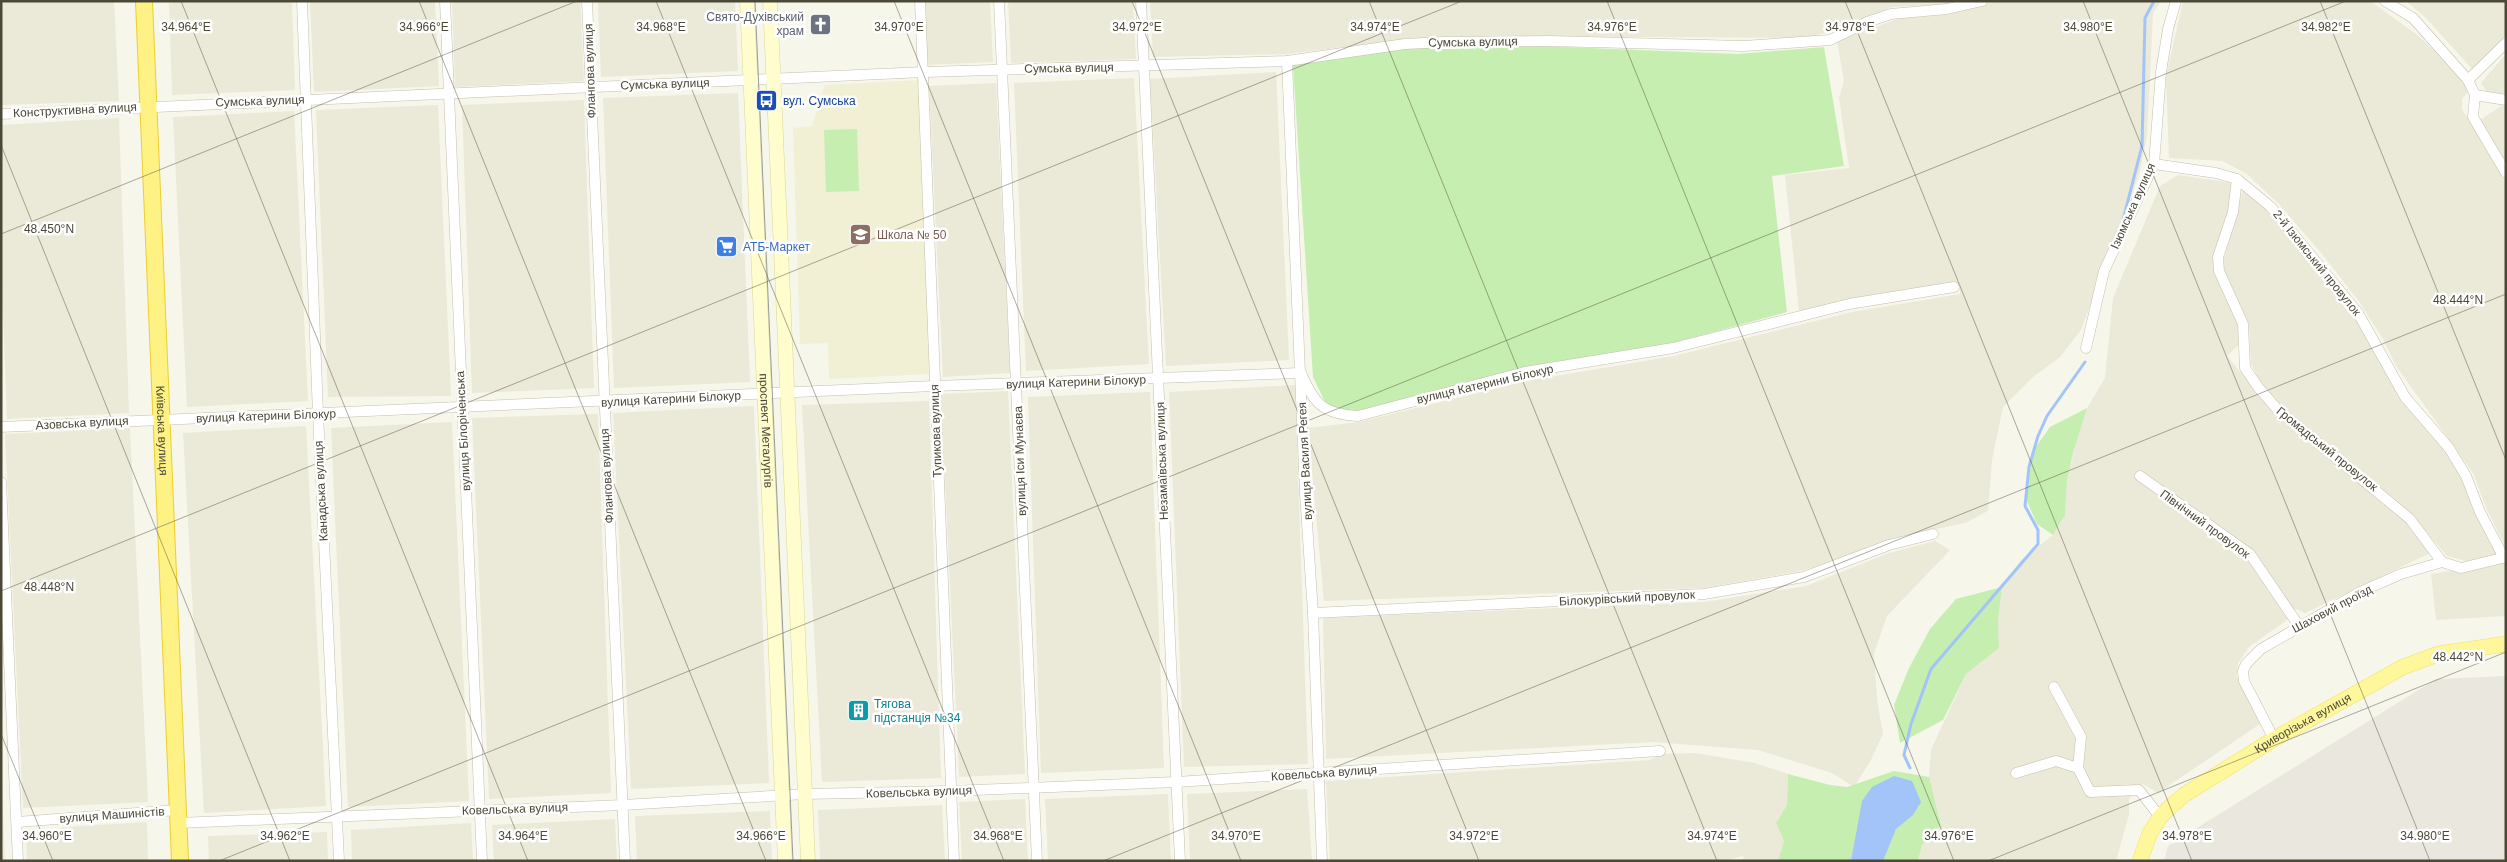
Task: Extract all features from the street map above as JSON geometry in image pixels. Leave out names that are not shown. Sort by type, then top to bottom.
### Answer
[{"type":"highway","name":"Київська вулиця","points":[[144,1],[180,861]]},
{"type":"main road","name":"проспект Металургів","points":[[747,1],[785,861]]},
{"type":"main road","name":"проспект Металургів","points":[[770,1],[808,861]]},
{"type":"main road","name":"Криворізька вулиця","points":[[2140,861],[2149,835],[2160,817],[2184,795],[2274,739],[2403,666],[2438,654],[2506,644]]},
{"type":"street","name":"Канадська вулиця","points":[[302,1],[318,414],[339,861]]},
{"type":"street","name":"вулиця Білоріченська","points":[[445,1],[482,861]]},
{"type":"street","name":"Флангова вулиця","points":[[588,1],[603,402],[625,861]]},
{"type":"street","name":"Тупикова вулиця","points":[[920,1],[954,861]]},
{"type":"street","name":"вулиця Іси Мунаєва","points":[[999,1],[1036,861]]},
{"type":"street","name":"Незамаївська вулиця","points":[[1141,1],[1180,861]]},
{"type":"street","name":"Сумська вулиця","points":[[149,106],[924,72],[1144,67],[1287,61],[1405,44],[1445,42],[1549,41],[1744,46],[1830,40],[1867,22],[1891,14],[1948,9],[1982,1]]},
{"type":"street","name":"Ізюмська вулиця","points":[[2086,348],[2104,271],[2154,164],[2161,72],[2168,29],[2176,1]]},
{"type":"street","points":[[2385,1],[2413,18],[2468,80],[2475,95],[2473,117],[2506,173]]},
{"type":"street","points":[[2468,80],[2506,43]]},
{"type":"street","name":"вулиця Василя Регея","points":[[1287,61],[1305,494],[1314,613],[1317,774],[1322,861]]},
{"type":"street","points":[[2475,95],[2506,100]]},
{"type":"street","name":"Конструктивна вулиця","points":[[1,114],[149,106]]},
{"type":"street","name":"2-й Ізюмський провулок","points":[[2154,164],[2216,173],[2237,179],[2271,207],[2358,313],[2405,397],[2449,448],[2466,476],[2480,512],[2505,558]]},
{"type":"street","name":"Громадський провулок","points":[[2237,179],[2234,212],[2218,258],[2219,271],[2242,324],[2245,368],[2278,410],[2410,519],[2442,562]]},
{"type":"street","name":"вулиця Катерини Білокур","points":[[162,419],[603,402],[934,386],[1301,373],[1308,392],[1326,410],[1341,415],[1358,416],[1525,372],[1673,348],[1849,304],[1954,287]]},
{"type":"street","name":"Азовська вулиця","points":[[1,427],[162,419]]},
{"type":"street","name":"Північний провулок","points":[[2140,476],[2250,554],[2300,626]]},
{"type":"street","points":[[1,482],[18,861]]},
{"type":"street","name":"Білокурівський провулок","points":[[1314,613],[1704,594],[1804,577],[1889,545],[1933,534]]},
{"type":"street","name":"Шаховий проїзд","points":[[2274,739],[2248,692],[2243,670],[2252,656],[2300,626],[2368,589],[2401,574],[2442,562],[2460,568],[2505,558]]},
{"type":"street","points":[[2054,687],[2081,737],[2078,768],[2090,792],[2139,790],[2160,817]]},
{"type":"street","name":"Ковельська вулиця","points":[[178,816],[337,817],[623,805],[805,794],[951,791],[1176,782],[1660,751]]},
{"type":"street","points":[[2016,773],[2056,761],[2078,768]]},
{"type":"street","name":"вулиця Машиністів","points":[[17,822],[178,816]]},
{"type":"shaded area","points":[[1,1],[114,1],[119,101],[1,105]]},
{"type":"shaded area","points":[[169,1],[292,1],[295,90],[172,95]]},
{"type":"shaded area","points":[[310,1],[435,1],[439,86],[314,92]]},
{"type":"shaded area","points":[[452,1],[580,1],[584,81],[455,87]]},
{"type":"shaded area","points":[[598,1],[735,1],[738,71],[601,77]]},
{"type":"shaded area","points":[[922,1],[990,1],[993,62],[925,65]]},
{"type":"shaded area","points":[[1008,1],[1133,1],[1136,59],[1011,63]]},
{"type":"shaded area","points":[[1150,1],[1964,1],[1954,4],[1892,7],[1811,38],[1469,36],[1408,39],[1287,54],[1153,57]]},
{"type":"shaded area","points":[[1995,1],[2161,1],[2153,13],[2147,136],[2140,171],[2081,330],[2060,357],[2033,377],[2003,407],[1992,460],[1988,511],[1965,523],[1932,530],[1801,571],[1703,588],[1324,601],[1308,428],[1359,422],[1526,381],[1674,356],[1852,312],[1960,294],[1960,284],[1799,311],[1785,175],[1849,168],[1839,98],[1844,81],[1837,41],[1897,19],[1951,14]]},
{"type":"shaded area","points":[[2183,1],[2370,1],[2416,34],[2464,78],[2468,91],[2462,99],[2462,109],[2506,181],[2506,548],[2487,510],[2473,473],[2396,366],[2383,339],[2358,300],[2279,204],[2247,174],[2223,161],[2169,158],[2166,76]]},
{"type":"shaded area","points":[[2406,1],[2506,1],[2506,37],[2473,70],[2426,18]]},
{"type":"shaded area","points":[[2506,54],[2506,94],[2487,92],[2481,83]]},
{"type":"shaded area","points":[[1276,72],[1289,360],[1166,366],[1150,79]]},
{"type":"shaded area","points":[[1134,78],[1149,364],[1026,371],[1014,83]]},
{"type":"shaded area","name":"Школа № 50","points":[[919,80],[930,374],[829,379],[828,343],[800,344],[793,128],[812,126],[825,85]]},
{"type":"shaded area","points":[[996,83],[1010,373],[943,377],[929,86]]},
{"type":"shaded area","points":[[738,93],[750,382],[614,388],[603,98]]},
{"type":"shaded area","points":[[584,100],[594,388],[472,393],[462,105]]},
{"type":"shaded area","points":[[2506,103],[2506,162],[2480,120]]},
{"type":"shaded area","points":[[438,105],[451,396],[328,397],[316,110]]},
{"type":"shaded area","points":[[294,111],[308,401],[187,407],[173,117]]},
{"type":"shaded area","points":[[119,118],[129,413],[7,419],[1,258],[1,125]]},
{"type":"shaded area","points":[[2178,175],[2233,183],[2229,212],[2217,247],[2238,320],[2239,344],[2227,356],[2275,414],[2408,521],[2430,553],[2305,613],[2296,609],[2288,614],[2287,620],[2249,647],[2238,663],[2237,676],[2260,724],[2158,793],[2143,784],[2129,799],[2129,815],[2116,861],[1918,861],[1922,845],[1941,825],[1929,777],[1931,750],[1966,674],[1999,648],[1998,621],[2002,587],[2021,560],[2053,535],[2065,515],[2067,481],[2079,430],[2087,408],[2105,378],[2113,298],[2160,186]]},
{"type":"shaded area","points":[[2243,190],[2264,208],[2355,315],[2403,400],[2446,450],[2461,477],[2475,514],[2497,555],[2466,561],[2447,556],[2413,516],[2278,403],[2260,382],[2251,363],[2249,324],[2225,272],[2223,262]]},
{"type":"shaded area","points":[[1295,385],[1308,764],[1184,767],[1169,392]]},
{"type":"shaded area","points":[[1008,391],[1025,774],[959,777],[941,394]]},
{"type":"shaded area","points":[[1150,392],[1164,768],[1041,773],[1028,397]]},
{"type":"shaded area","points":[[929,401],[941,778],[822,782],[802,405]]},
{"type":"shaded area","points":[[754,406],[769,783],[631,789],[613,413]]},
{"type":"shaded area","points":[[598,414],[611,793],[489,799],[472,418]]},
{"type":"shaded area","points":[[452,422],[469,801],[348,807],[331,428]]},
{"type":"shaded area","points":[[306,426],[326,806],[204,813],[183,433]]},
{"type":"shaded area","points":[[130,428],[148,802],[23,808],[5,434]]},
{"type":"shaded area","points":[[1935,541],[1950,550],[1887,616],[1874,653],[1877,700],[1883,734],[1871,760],[1854,787],[1832,773],[1758,750],[1653,742],[1326,759],[1323,618],[1704,602],[1806,586],[1889,553]]},
{"type":"shaded area","points":[[2506,562],[2506,616],[2436,620],[2431,574]]},
{"type":"shaded area","points":[[2506,676],[2506,861],[2164,861],[2168,846],[2436,679]]},
{"type":"shaded area","points":[[1695,753],[1755,763],[1788,774],[1787,805],[1776,823],[1784,841],[1778,861],[1744,861],[1743,856],[1724,861],[1330,861],[1326,781],[1650,760],[1663,754]]},
{"type":"shaded area","points":[[1,757],[5,861],[1,861]]},
{"type":"shaded area","points":[[1307,789],[1312,861],[1190,861],[1187,794]]},
{"type":"shaded area","points":[[1168,794],[1171,861],[1048,861],[1045,799]]},
{"type":"shaded area","points":[[1025,799],[1028,861],[962,861],[959,802]]},
{"type":"shaded area","points":[[942,805],[945,861],[820,861],[818,810]]},
{"type":"shaded area","points":[[770,811],[772,861],[637,861],[635,816]]},
{"type":"shaded area","points":[[615,819],[617,861],[494,861],[492,825]]},
{"type":"shaded area","points":[[147,822],[148,861],[27,861],[26,834],[56,830],[64,827]]},
{"type":"shaded area","points":[[471,823],[473,861],[352,861],[351,830]]},
{"type":"shaded area","points":[[327,832],[328,861],[209,861],[208,836]]},
{"type":"green space","points":[[1540,46],[1738,54],[1824,47],[1844,166],[1772,176],[1787,312],[1658,347],[1350,413],[1326,404],[1313,377],[1293,65],[1405,47]]},
{"type":"green space","points":[[857,129],[859,191],[826,192],[824,130]]},
{"type":"green space","points":[[2087,408],[2073,453],[2067,481],[2065,515],[2053,535],[2037,524],[2026,499],[2033,451],[2050,427]]},
{"type":"green space","points":[[2002,587],[1998,621],[1999,648],[1966,674],[1943,720],[1900,743],[1894,705],[1909,668],[1930,629],[1956,599]]},
{"type":"green space","points":[[1894,771],[1929,777],[1941,825],[1922,845],[1918,861],[1778,861],[1784,841],[1776,823],[1787,805],[1788,774],[1830,785],[1847,787]]},
{"type":"water","points":[[1894,776],[1912,781],[1921,802],[1913,815],[1896,829],[1883,861],[1851,861],[1862,801],[1872,787]]},
{"type":"waterway","points":[[2123,220],[2142,146],[2145,18],[2154,1]]},
{"type":"waterway","points":[[1910,768],[1904,755],[1911,724],[1931,669],[2038,544],[2038,530],[2025,506],[2029,467],[2038,436],[2047,416],[2085,362]]},
{"type":"tram line","points":[[755,1],[793,861]]},
{"type":"place","name":"Свято-Духівський храм","points":[[820,24]]},
{"type":"place","name":"вул. Сумська","points":[[767,101]]},
{"type":"place","name":"Школа № 50","points":[[861,235]]},
{"type":"place","name":"АТБ-Маркет","points":[[727,247]]},
{"type":"place","name":"Тягова пiдстанцiя №34","points":[[858,711]]}]
